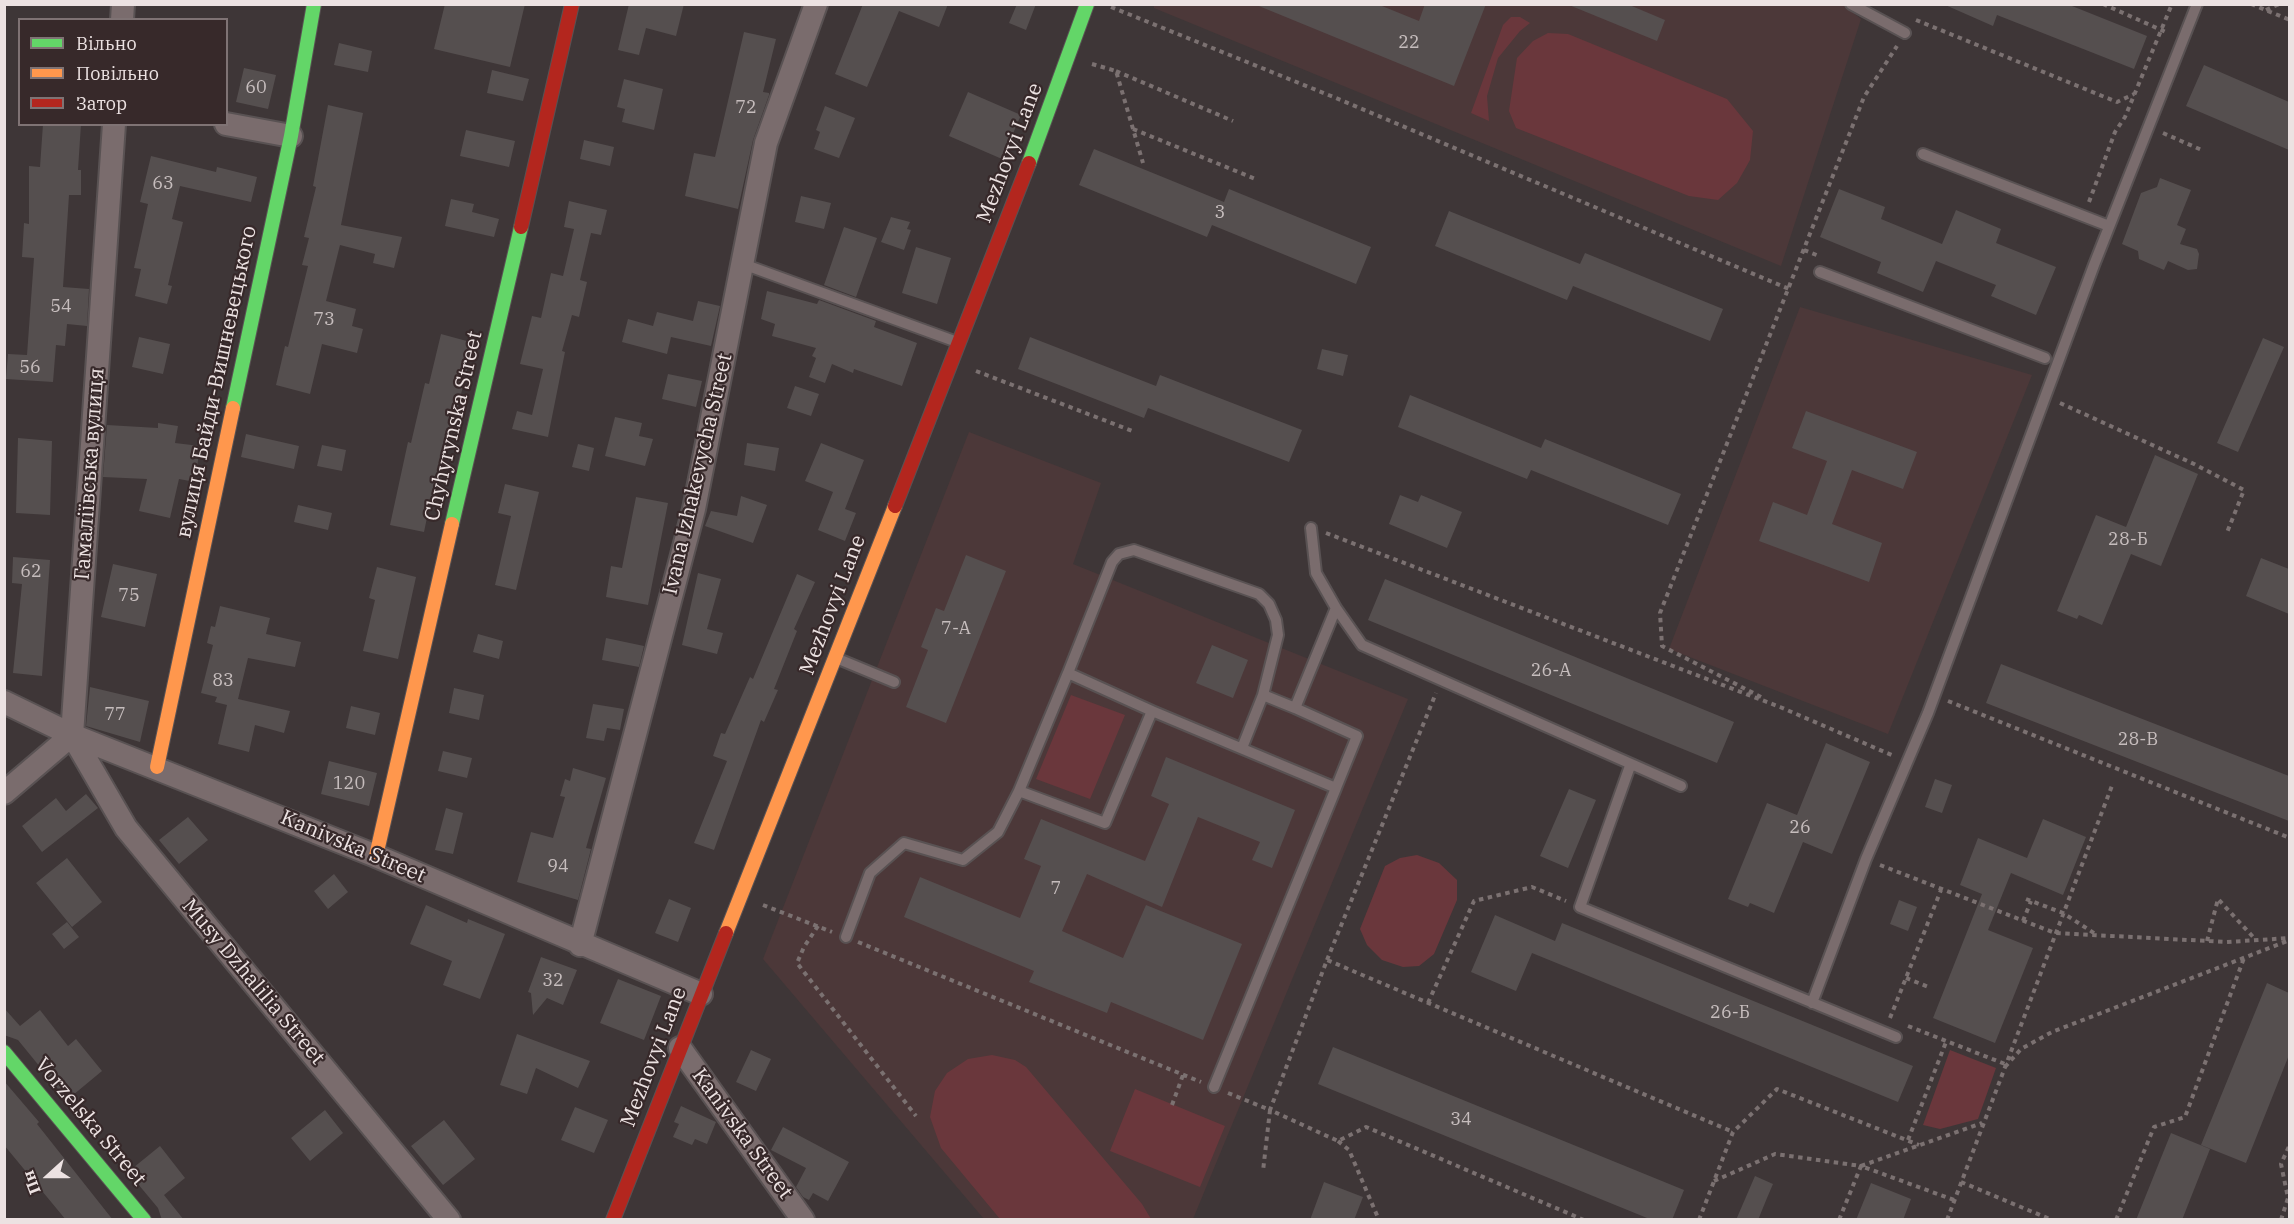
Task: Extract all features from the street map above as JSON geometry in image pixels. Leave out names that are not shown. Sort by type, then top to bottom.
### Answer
[{"type":"street","name":"вулиця Байди-Вишневецького","points":[[156,767],[291,136],[314,4]]},
{"type":"street","name":"Chyhyrynska Street","points":[[376,856],[572,4]]},
{"type":"street","name":"Ivana Izhakevycha Street","points":[[580,945],[694,509],[766,143],[816,4]]},
{"type":"street","name":"Mezhovyi Lane","points":[[613,1220],[700,994],[1018,193],[1087,4]]},
{"type":"street","points":[[228,124],[291,136]]},
{"type":"street","name":"Гамаліївська вулиця","points":[[72,735],[114,126]]},
{"type":"street","name":"Kanivska Street","points":[[4,702],[72,735],[376,856],[580,945],[700,994]]},
{"type":"street","points":[[4,793],[72,735]]},
{"type":"street","name":"Musy Dzhalilia Street","points":[[72,735],[126,828],[449,1220]]},
{"type":"street","name":"Kanivska Street","points":[[680,1048],[803,1220]]},
{"type":"street","name":"Vorzelska Street","points":[[4,1052],[144,1220]]},
{"type":"lane","points":[[1851,4],[1905,33]]},
{"type":"lane","points":[[1812,1003],[1866,859],[1928,713],[2109,226],[2197,4]]},
{"type":"lane","points":[[1923,154],[2109,226]]},
{"type":"lane","points":[[743,264],[959,343]]},
{"type":"lane","points":[[1820,272],[2045,358]]},
{"type":"lane","points":[[1311,528],[1316,573],[1336,608],[1362,645],[1630,766],[1681,786]]},
{"type":"lane","points":[[846,938],[870,873],[904,843],[963,860],[998,832],[1019,791],[1112,562],[1119,554],[1134,550],[1259,594],[1269,604],[1276,620],[1278,635],[1263,695],[1242,748]]},
{"type":"lane","points":[[1296,708],[1336,608]]},
{"type":"lane","points":[[835,658],[894,682]]},
{"type":"lane","points":[[1068,673],[1336,788]]},
{"type":"lane","points":[[1214,1087],[1357,736],[1263,695]]},
{"type":"lane","points":[[1019,791],[1105,823],[1152,711]]},
{"type":"lane","points":[[1630,766],[1580,907],[1896,1037]]},
{"type":"path","points":[[2103,4],[2183,39]]},
{"type":"path","points":[[2092,212],[2088,202],[2115,132],[2172,4]]},
{"type":"path","points":[[2251,4],[2289,20]]},
{"type":"path","points":[[2266,10],[2279,4]]},
{"type":"path","points":[[1108,6],[1336,98],[1789,289]]},
{"type":"path","points":[[1911,18],[2117,102],[2134,93]]},
{"type":"path","points":[[1780,707],[1662,646],[1660,613],[1864,97],[1905,33]]},
{"type":"path","points":[[1086,62],[1116,71],[1233,121]]},
{"type":"path","points":[[1116,71],[1143,163]]},
{"type":"path","points":[[2149,126],[2204,151]]},
{"type":"path","points":[[1133,129],[1258,180]]},
{"type":"path","points":[[965,367],[1135,432]]},
{"type":"path","points":[[2045,397],[2108,423],[2244,490],[2226,535]]},
{"type":"path","points":[[1311,528],[1780,707],[1898,757]]},
{"type":"path","points":[[1263,1171],[1270,1110],[1327,960],[1440,681]]},
{"type":"path","points":[[1946,700],[2289,838]]},
{"type":"path","points":[[1947,1220],[2002,1069],[2112,783]]},
{"type":"path","points":[[1866,859],[2055,933],[2207,941],[2289,940]]},
{"type":"path","points":[[1428,1003],[1474,901],[1532,887],[1580,907]]},
{"type":"path","points":[[1897,1021],[1889,1017],[1941,890]]},
{"type":"path","points":[[2207,941],[2218,899],[2256,940]]},
{"type":"path","points":[[2023,921],[2029,900],[2062,913],[2098,935]]},
{"type":"path","points":[[770,908],[1214,1087],[1338,1140],[1349,1150],[1379,1220]]},
{"type":"path","points":[[818,926],[804,947],[798,963],[916,1116]]},
{"type":"path","points":[[2002,1069],[2021,1049],[2052,1032],[2289,940]]},
{"type":"path","points":[[2116,1220],[2154,1127],[2185,1117],[2244,958]]},
{"type":"path","points":[[1327,960],[1733,1132]]},
{"type":"path","points":[[1906,978],[1931,988]]},
{"type":"path","points":[[1904,1024],[2005,1064]]},
{"type":"path","points":[[1908,1140],[1946,1042]]},
{"type":"path","points":[[1172,1105],[1183,1075]]},
{"type":"path","points":[[1699,1220],[1733,1132],[1777,1089],[1919,1144]]},
{"type":"path","points":[[1839,1220],[1861,1166],[1983,1122]]},
{"type":"path","points":[[1338,1140],[1366,1127],[1584,1220]]},
{"type":"path","points":[[2281,1220],[2289,1198],[2281,1164],[2289,1144]]},
{"type":"path","points":[[1714,1181],[1775,1154],[1861,1166],[1954,1200]]},
{"type":"path","points":[[1961,1182],[2052,1220]]},
{"type":"shaded area","points":[[1154,4],[1842,4],[1861,19],[1781,266],[1154,8]]},
{"type":"shaded area","points":[[1511,17],[1520,17],[1530,23],[1520,31],[1498,58],[1487,96],[1489,121],[1471,113],[1503,25]]},
{"type":"shaded area","points":[[1548,33],[1568,34],[1727,99],[1753,131],[1750,160],[1737,183],[1718,200],[1689,196],[1516,128],[1509,111],[1517,58],[1533,41]]},
{"type":"shaded area","points":[[1800,307],[2032,375],[1888,734],[1669,649]]},
{"type":"shaded area","points":[[969,432],[1101,483],[1073,564],[1408,699],[1193,1219],[984,1219],[763,959]]},
{"type":"shaded area","points":[[1071,695],[1125,715],[1090,799],[1036,779]]},
{"type":"shaded area","points":[[1417,855],[1439,863],[1457,880],[1457,900],[1434,954],[1419,966],[1403,967],[1382,960],[1367,945],[1360,929],[1385,866],[1400,858]]},
{"type":"shaded area","points":[[1950,1050],[1996,1068],[1978,1119],[1940,1129],[1923,1125]]},
{"type":"shaded area","points":[[992,1055],[1015,1060],[1026,1067],[1142,1204],[1151,1219],[1000,1219],[941,1148],[930,1117],[935,1091],[947,1073],[968,1059]]},
{"type":"shaded area","points":[[1135,1089],[1225,1126],[1200,1187],[1110,1151]]},
{"type":"building","points":[[445,4],[525,4],[510,67],[434,49]]},
{"type":"building","points":[[629,4],[684,4],[676,36],[646,28],[639,55],[618,50]]},
{"type":"building","points":[[863,4],[948,4],[939,27],[899,11],[867,87],[835,74]]},
{"type":"building","points":[[1017,4],[1036,4],[1026,30],[1009,23]]},
{"type":"building","points":[[1254,4],[1377,4],[1419,21],[1425,4],[1486,4],[1454,86]]},
{"type":"building","points":[[1627,4],[1665,20],[1657,41],[1569,5]]},
{"type":"building","points":[[1943,4],[2067,4],[2147,36],[2134,69],[1997,15],[1993,26]]},
{"type":"building","points":[[744,32],[776,39],[763,92],[769,95],[753,140],[738,209],[685,196],[694,153],[715,157]]},
{"type":"building","points":[[339,43],[372,51],[368,72],[334,65]]},
{"type":"building","points":[[2204,65],[2289,102],[2289,150],[2186,106]]},
{"type":"building","points":[[244,68],[276,75],[268,109],[236,102]]},
{"type":"building","points":[[492,70],[529,79],[523,101],[487,93]]},
{"type":"building","points":[[624,79],[663,89],[654,130],[622,122],[625,109],[617,107]]},
{"type":"building","points":[[968,92],[1021,115],[1002,159],[949,136]]},
{"type":"building","points":[[328,105],[363,113],[341,225],[402,237],[394,268],[373,263],[375,254],[340,245],[326,301],[356,309],[352,326],[363,329],[357,353],[322,344],[310,394],[276,385],[308,266],[302,265],[309,238],[304,237],[316,187],[313,186]]},
{"type":"building","points":[[825,106],[855,118],[839,158],[814,149],[820,132],[816,130]]},
{"type":"building","points":[[43,126],[81,126],[78,170],[81,170],[81,195],[69,195],[63,287],[89,289],[87,326],[67,324],[65,346],[56,345],[53,382],[6,379],[8,354],[27,355],[34,258],[22,257],[24,223],[29,224],[29,166],[40,167]]},
{"type":"building","points":[[466,130],[515,141],[509,167],[460,156]]},
{"type":"building","points":[[584,140],[614,147],[610,166],[580,159]]},
{"type":"building","points":[[1094,149],[1224,202],[1229,189],[1371,247],[1356,284],[1212,225],[1207,237],[1079,185]]},
{"type":"building","points":[[151,156],[216,172],[217,167],[257,177],[251,202],[180,186],[172,219],[183,222],[168,285],[172,286],[167,304],[135,296],[141,269],[134,268],[148,204],[140,202]]},
{"type":"building","points":[[2160,178],[2191,190],[2177,225],[2186,229],[2180,244],[2197,249],[2199,254],[2197,269],[2188,270],[2168,261],[2164,270],[2139,259],[2138,251],[2122,244],[2141,193],[2157,187]]},
{"type":"building","points":[[1839,189],[1885,207],[1881,219],[1942,244],[1956,210],[2001,229],[1996,243],[2056,267],[2036,315],[1991,296],[1996,285],[1936,261],[1923,292],[1877,273],[1881,262],[1820,237]]},
{"type":"building","points":[[801,196],[831,203],[824,229],[795,222]]},
{"type":"building","points":[[451,199],[474,204],[472,212],[499,219],[494,237],[445,226]]},
{"type":"building","points":[[569,201],[607,210],[601,235],[591,233],[580,280],[587,282],[579,317],[572,315],[562,351],[565,352],[548,437],[512,429],[517,411],[532,415],[543,369],[520,364],[532,316],[541,318],[551,273],[563,276],[574,229],[564,227]]},
{"type":"building","points":[[1449,211],[1580,264],[1585,253],[1723,309],[1710,341],[1573,286],[1567,300],[1435,246]]},
{"type":"building","points":[[891,217],[910,222],[907,229],[911,230],[904,250],[881,242]]},
{"type":"building","points":[[844,227],[877,238],[856,297],[824,285]]},
{"type":"building","points":[[916,247],[951,258],[937,304],[902,293]]},
{"type":"building","points":[[767,291],[817,304],[819,300],[876,321],[874,327],[917,343],[902,386],[854,369],[853,373],[832,364],[825,383],[809,377],[816,358],[812,356],[816,348],[772,336],[775,324],[761,319]]},
{"type":"building","points":[[698,301],[720,306],[711,346],[671,337],[667,354],[622,342],[628,319],[653,326],[657,312],[693,321]]},
{"type":"building","points":[[441,334],[474,343],[457,410],[460,410],[455,434],[452,433],[435,504],[430,503],[424,532],[390,525],[408,442],[411,443],[425,383],[429,384]]},
{"type":"building","points":[[139,337],[170,344],[163,374],[132,367]]},
{"type":"building","points":[[1030,337],[1156,386],[1160,375],[1302,430],[1289,462],[1148,408],[1144,418],[1018,369]]},
{"type":"building","points":[[2263,338],[2284,347],[2238,452],[2217,443]]},
{"type":"building","points":[[1322,349],[1348,355],[1343,376],[1317,369]]},
{"type":"building","points":[[668,374],[702,381],[696,407],[662,399]]},
{"type":"building","points":[[795,386],[819,394],[811,416],[787,408]]},
{"type":"building","points":[[1410,395],[1541,448],[1545,439],[1681,494],[1668,525],[1531,470],[1527,479],[1398,427]]},
{"type":"building","points":[[1806,411],[1917,452],[1903,489],[1852,470],[1832,524],[1882,543],[1869,582],[1759,541],[1773,502],[1807,515],[1827,461],[1792,448]]},
{"type":"building","points":[[615,417],[642,423],[639,436],[653,439],[645,466],[605,456]]},
{"type":"building","points":[[158,423],[178,426],[175,443],[200,446],[195,482],[179,479],[170,518],[139,511],[147,479],[103,477],[107,425],[158,428]]},
{"type":"building","points":[[246,434],[299,446],[294,469],[241,457]]},
{"type":"building","points":[[18,438],[52,441],[50,515],[16,513]]},
{"type":"building","points":[[747,443],[779,448],[775,471],[744,465]]},
{"type":"building","points":[[821,443],[864,460],[845,509],[856,513],[845,541],[818,530],[833,492],[805,481]]},
{"type":"building","points":[[578,444],[594,448],[589,471],[572,467]]},
{"type":"building","points":[[322,445],[346,450],[342,471],[317,466]]},
{"type":"building","points":[[2155,455],[2198,474],[2161,566],[2131,554],[2102,625],[2079,615],[2077,619],[2057,611],[2096,515],[2126,527]]},
{"type":"building","points":[[505,484],[539,492],[516,590],[495,585],[511,516],[498,513]]},
{"type":"building","points":[[1400,495],[1418,502],[1421,495],[1462,512],[1447,548],[1389,524]]},
{"type":"building","points":[[741,496],[767,505],[753,543],[705,526],[711,511],[737,516]]},
{"type":"building","points":[[636,497],[668,503],[648,605],[606,597],[611,566],[622,568]]},
{"type":"building","points":[[298,505],[332,513],[328,530],[294,522]]},
{"type":"building","points":[[966,555],[1006,571],[946,723],[906,707],[928,650],[921,647],[936,608],[944,611]]},
{"type":"building","points":[[13,557],[50,560],[42,676],[13,673],[22,584],[12,583]]},
{"type":"building","points":[[2261,558],[2289,569],[2289,614],[2246,596]]},
{"type":"building","points":[[113,564],[157,574],[145,627],[101,617]]},
{"type":"building","points":[[377,567],[416,577],[398,659],[363,651],[375,600],[369,598]]},
{"type":"building","points":[[698,573],[721,579],[707,629],[723,633],[717,654],[682,645]]},
{"type":"building","points":[[797,574],[815,582],[794,629],[797,631],[774,689],[778,690],[764,722],[761,720],[714,850],[694,843],[727,761],[713,756],[721,733],[725,734],[750,677],[753,679]]},
{"type":"building","points":[[1385,579],[1734,722],[1717,763],[1368,620]]},
{"type":"building","points":[[220,606],[270,618],[266,634],[301,642],[295,667],[248,658],[238,699],[290,711],[284,733],[255,725],[249,752],[218,744],[227,705],[215,702],[217,697],[201,693],[213,645],[207,643],[211,626],[215,627]]},
{"type":"building","points":[[478,634],[503,641],[499,659],[473,652]]},
{"type":"building","points":[[606,638],[644,646],[639,667],[602,660]]},
{"type":"building","points":[[1212,645],[1248,660],[1233,698],[1196,683]]},
{"type":"building","points":[[2001,664],[2289,776],[2289,821],[1986,703]]},
{"type":"building","points":[[90,687],[149,701],[140,742],[86,726]]},
{"type":"building","points":[[454,688],[484,695],[479,720],[449,713]]},
{"type":"building","points":[[593,704],[624,709],[620,730],[607,728],[604,741],[586,738]]},
{"type":"building","points":[[351,706],[380,713],[375,735],[346,728]]},
{"type":"building","points":[[1826,743],[1870,762],[1832,854],[1803,842],[1774,913],[1750,903],[1748,907],[1728,899],[1767,803],[1797,815]]},
{"type":"building","points":[[443,751],[472,758],[467,778],[438,771]]},
{"type":"building","points":[[1166,757],[1295,810],[1272,868],[1252,860],[1260,842],[1198,817],[1162,907],[1087,874],[1062,931],[1123,958],[1146,905],[1242,944],[1203,1040],[1111,1002],[1107,1013],[1029,982],[1034,971],[904,917],[920,877],[1020,918],[1041,866],[1024,859],[1041,819],[1145,861],[1169,804],[1151,796]]},
{"type":"building","points":[[329,761],[377,773],[369,806],[321,794]]},
{"type":"building","points":[[573,768],[606,778],[586,848],[591,849],[578,900],[517,882],[531,832],[553,838],[565,797],[560,796],[565,779],[570,781]]},
{"type":"building","points":[[1935,779],[1952,785],[1942,813],[1925,807]]},
{"type":"building","points":[[1569,789],[1596,800],[1568,868],[1540,856]]},
{"type":"building","points":[[86,794],[98,808],[42,852],[22,826],[56,798],[66,811]]},
{"type":"building","points":[[446,808],[463,813],[453,854],[435,850]]},
{"type":"building","points":[[188,817],[208,840],[179,864],[159,840]]},
{"type":"building","points":[[2043,819],[2086,837],[2063,895],[2011,873],[1988,930],[2033,948],[1995,1043],[1933,1018],[1982,894],[1960,885],[1978,838],[2027,858]]},
{"type":"building","points":[[67,858],[102,902],[72,927],[36,883]]},
{"type":"building","points":[[334,874],[348,892],[328,909],[314,891]]},
{"type":"building","points":[[669,899],[691,908],[678,942],[655,933]]},
{"type":"building","points":[[1899,900],[1917,907],[1908,931],[1890,924]]},
{"type":"building","points":[[426,905],[467,923],[468,919],[505,934],[480,999],[443,985],[452,961],[410,944]]},
{"type":"building","points":[[1495,915],[1555,941],[1562,923],[1913,1066],[1898,1102],[1532,953],[1516,991],[1471,972]]},
{"type":"building","points":[[67,922],[79,937],[64,949],[52,934]]},
{"type":"building","points":[[541,957],[577,970],[563,1005],[547,998],[533,1015],[531,993],[528,992]]},
{"type":"building","points":[[618,979],[661,996],[644,1040],[600,1023]]},
{"type":"building","points":[[2267,983],[2289,993],[2289,1055],[2246,1163],[2201,1145]]},
{"type":"building","points":[[4,1008],[20,1026],[40,1010],[68,1046],[76,1039],[102,1071],[67,1100],[18,1040],[4,1035]]},
{"type":"building","points":[[517,1034],[590,1061],[578,1088],[536,1068],[527,1094],[500,1085]]},
{"type":"building","points":[[1333,1047],[1684,1190],[1672,1220],[1652,1220],[1318,1084]]},
{"type":"building","points":[[751,1050],[771,1059],[756,1091],[736,1082]]},
{"type":"building","points":[[4,1081],[39,1122],[37,1124],[113,1220],[66,1220],[4,1145]]},
{"type":"building","points":[[681,1106],[716,1122],[707,1144],[695,1139],[692,1145],[673,1137],[679,1124],[674,1122]]},
{"type":"building","points":[[575,1107],[608,1120],[594,1153],[561,1140]]},
{"type":"building","points":[[325,1110],[343,1133],[310,1161],[291,1138]]},
{"type":"building","points":[[444,1120],[475,1159],[443,1185],[411,1146]]},
{"type":"building","points":[[783,1127],[849,1162],[828,1201],[813,1193],[809,1200],[803,1197],[796,1187],[806,1168],[771,1150]]},
{"type":"building","points":[[2171,1133],[2210,1149],[2182,1220],[2136,1220]]},
{"type":"building","points":[[160,1146],[185,1178],[164,1195],[184,1220],[162,1220],[158,1208],[128,1172]]},
{"type":"building","points":[[1755,1176],[1773,1184],[1758,1220],[1736,1220]]},
{"type":"building","points":[[1324,1182],[1363,1197],[1354,1220],[1310,1220]]},
{"type":"building","points":[[1871,1183],[1911,1199],[1903,1220],[1856,1220]]},
{"type":"traffic: fast","points":[[233,408],[291,136],[314,4]]},
{"type":"traffic: fast","points":[[1029,163],[1087,4]]},
{"type":"traffic: fast","points":[[452,524],[521,227]]},
{"type":"traffic: fast","points":[[4,1052],[144,1220]]},
{"type":"traffic: slow","points":[[157,767],[233,408]]},
{"type":"traffic: slow","points":[[726,933],[895,506]]},
{"type":"traffic: slow","points":[[376,856],[452,524]]},
{"type":"traffic: jam","points":[[521,227],[572,4]]},
{"type":"traffic: jam","points":[[895,506],[1029,163]]},
{"type":"traffic: jam","points":[[613,1220],[726,933]]}]
